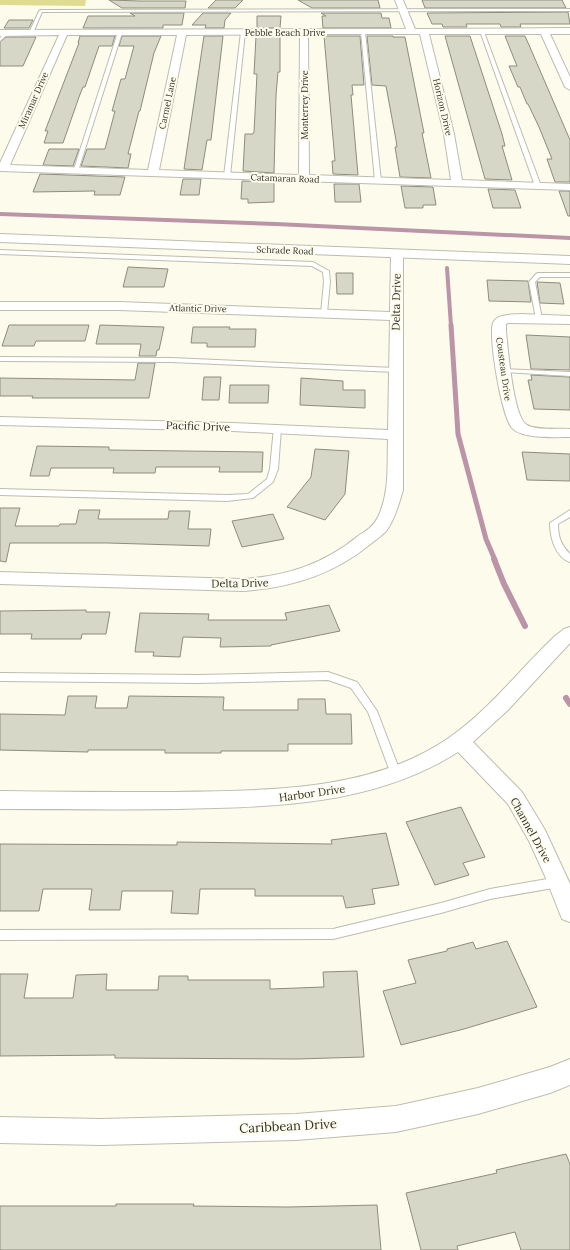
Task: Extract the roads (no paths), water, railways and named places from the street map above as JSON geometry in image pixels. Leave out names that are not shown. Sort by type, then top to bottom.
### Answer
[{"type":"street","points":[[399,0],[412,32]]},
{"type":"street","name":"Pebble Beach Drive","points":[[4,33],[570,31]]},
{"type":"street","name":"Carmel Lane","points":[[152,173],[182,32]]},
{"type":"street","name":"Monterrey Drive","points":[[304,32],[304,178]]},
{"type":"street","name":"Horizon Drive","points":[[424,32],[449,134],[457,184]]},
{"type":"street","points":[[545,32],[570,87]]},
{"type":"street","name":"Miramar Drive","points":[[2,168],[64,33]]},
{"type":"street","name":"Catamaran Road","points":[[2,168],[570,187]]},
{"type":"street","name":"Schrade Road","points":[[0,238],[570,260]]},
{"type":"street","name":"Delta Drive","points":[[0,578],[243,585],[268,584],[290,580],[324,568],[352,552],[380,527],[389,508],[395,490],[397,254]]},
{"type":"street","name":"Atlantic Drive","points":[[0,306],[119,306],[396,316]]},
{"type":"street","name":"Cousteau Drive","points":[[570,320],[505,319],[500,323],[499,332],[512,416],[518,426],[530,430],[570,433]]},
{"type":"street","name":"Pacific Drive","points":[[0,422],[55,422],[277,429],[395,435]]},
{"type":"street","name":"Harbor Drive","points":[[0,800],[94,802],[271,798],[336,791],[385,778],[420,765],[459,741],[492,714],[570,634]]},
{"type":"street","name":"Channel Drive","points":[[459,741],[515,798],[537,836],[559,882],[570,912]]},
{"type":"street","name":"Caribbean Drive","points":[[0,1130],[101,1132],[272,1127],[396,1119],[478,1101],[550,1080],[570,1072]]},
{"type":"lane","points":[[31,33],[41,11],[570,10]]},
{"type":"lane","points":[[227,176],[243,32]]},
{"type":"lane","points":[[363,32],[378,181]]},
{"type":"lane","points":[[482,32],[538,186]]},
{"type":"lane","points":[[0,40],[4,33]]},
{"type":"lane","points":[[75,171],[120,33]]},
{"type":"lane","points":[[0,252],[313,264],[326,270],[327,282],[324,313]]},
{"type":"lane","points":[[539,319],[532,282],[538,275],[570,275]]},
{"type":"lane","points":[[0,359],[172,360],[395,370]]},
{"type":"lane","points":[[504,371],[570,374]]},
{"type":"lane","points":[[0,492],[227,498],[250,496],[270,480],[274,469],[277,429]]},
{"type":"lane","points":[[570,513],[554,523],[554,536],[559,548],[570,559]]},
{"type":"lane","points":[[0,677],[198,679],[328,676],[354,685],[372,711],[396,774]]},
{"type":"lane","points":[[0,935],[333,934],[440,908],[490,894],[559,882]]},
{"type":"waterway","points":[[0,214],[276,224],[570,238]]},
{"type":"waterway","points":[[447,268],[451,326]]},
{"type":"waterway","points":[[451,325],[458,434],[486,539],[495,560]]},
{"type":"waterway","points":[[494,559],[504,584],[525,626]]},
{"type":"waterway","points":[[566,698],[570,704]]}]
